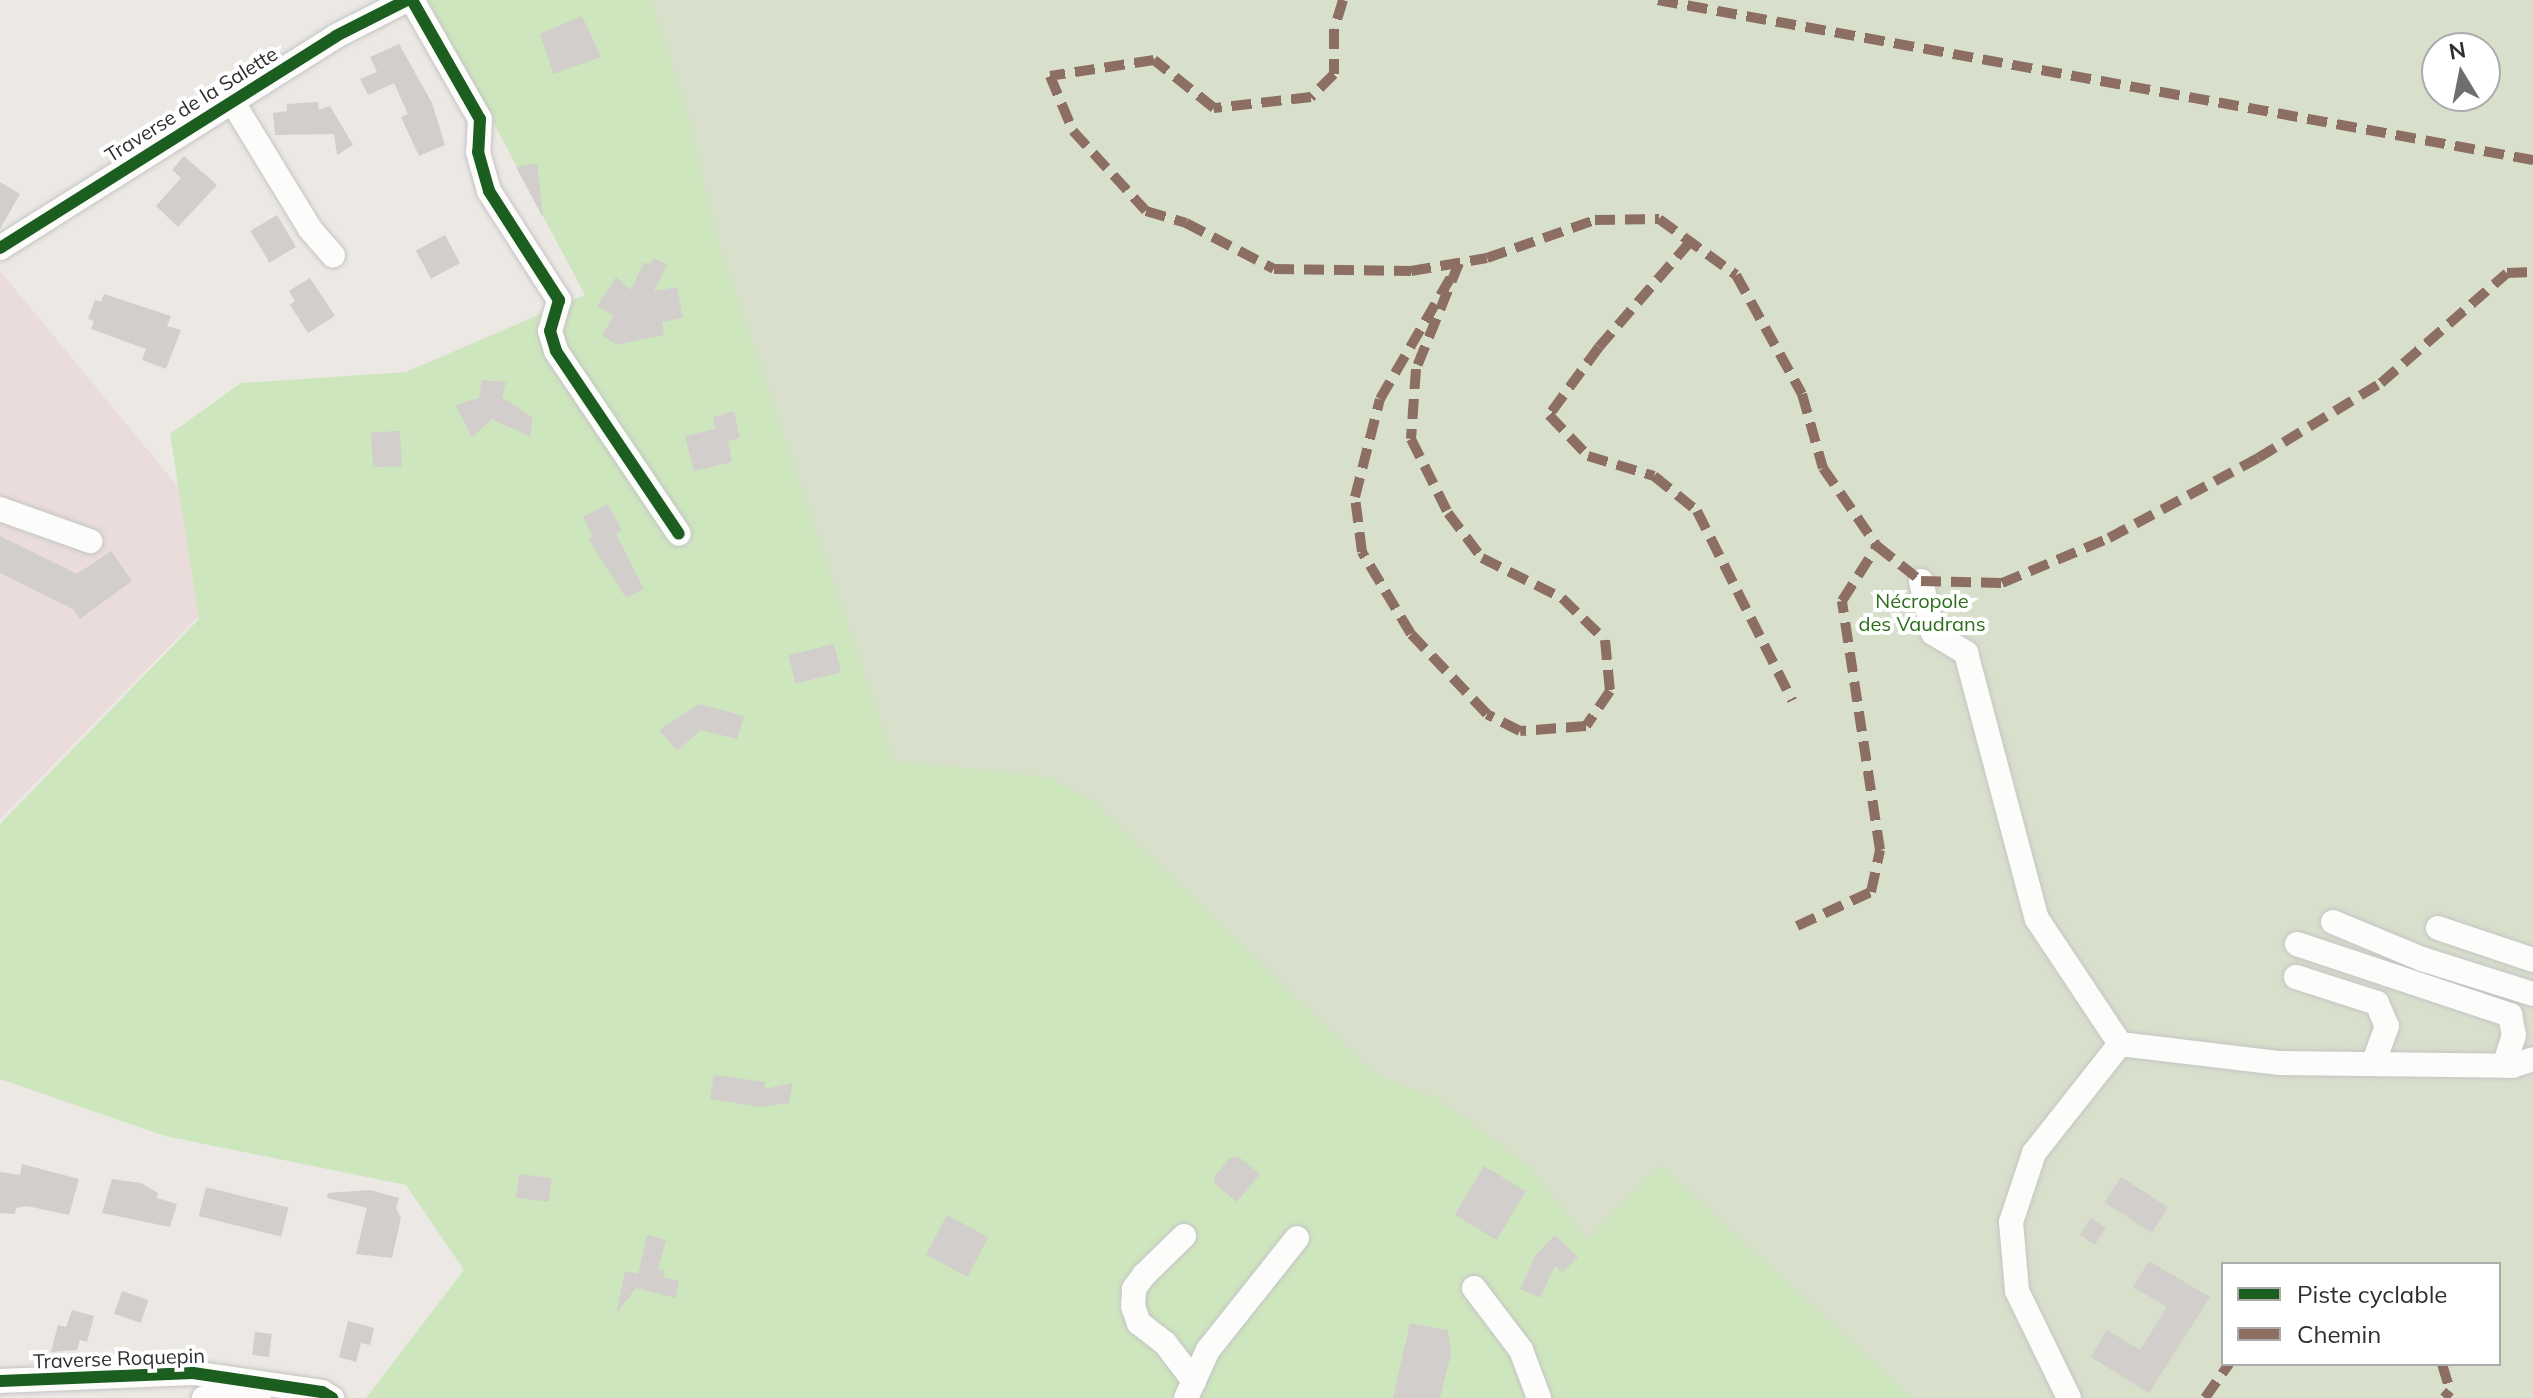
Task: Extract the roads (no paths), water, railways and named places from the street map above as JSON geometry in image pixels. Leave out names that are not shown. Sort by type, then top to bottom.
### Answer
[{"type":"street","name":"Traverse de la Salette","points":[[0,248],[336,36],[409,0]]},
{"type":"street","points":[[409,0],[480,119],[481,172],[489,191],[559,300],[550,331],[556,351],[679,534]]},
{"type":"street","points":[[232,101],[310,229],[333,255]]},
{"type":"street","points":[[0,509],[90,541]]},
{"type":"street","points":[[1921,581],[1933,633],[1966,653],[2037,919],[2120,1044],[2280,1063],[2504,1065],[2533,1059]]},
{"type":"street","points":[[2333,922],[2422,959],[2533,994]]},
{"type":"street","points":[[2438,928],[2533,960]]},
{"type":"street","points":[[2297,944],[2510,1015],[2514,1035],[2504,1065]]},
{"type":"street","points":[[2296,977],[2377,1003],[2386,1012],[2387,1026],[2373,1064]]},
{"type":"street","points":[[2069,1398],[2017,1291],[2011,1222],[2034,1153],[2120,1044]]},
{"type":"street","points":[[1184,1236],[1144,1275],[1134,1289],[1133,1306],[1139,1323],[1165,1343],[1190,1390]]},
{"type":"street","points":[[1190,1390],[1208,1350],[1297,1238]]},
{"type":"street","points":[[1474,1288],[1521,1350],[1539,1398]]},
{"type":"street","name":"Traverse Roquepin","points":[[0,1381],[193,1373],[323,1396]]},
{"type":"street","points":[[204,1398],[259,1398]]},
{"type":"park label","name":"Nécropole des Vaudrans","points":[[1922,612]]}]
